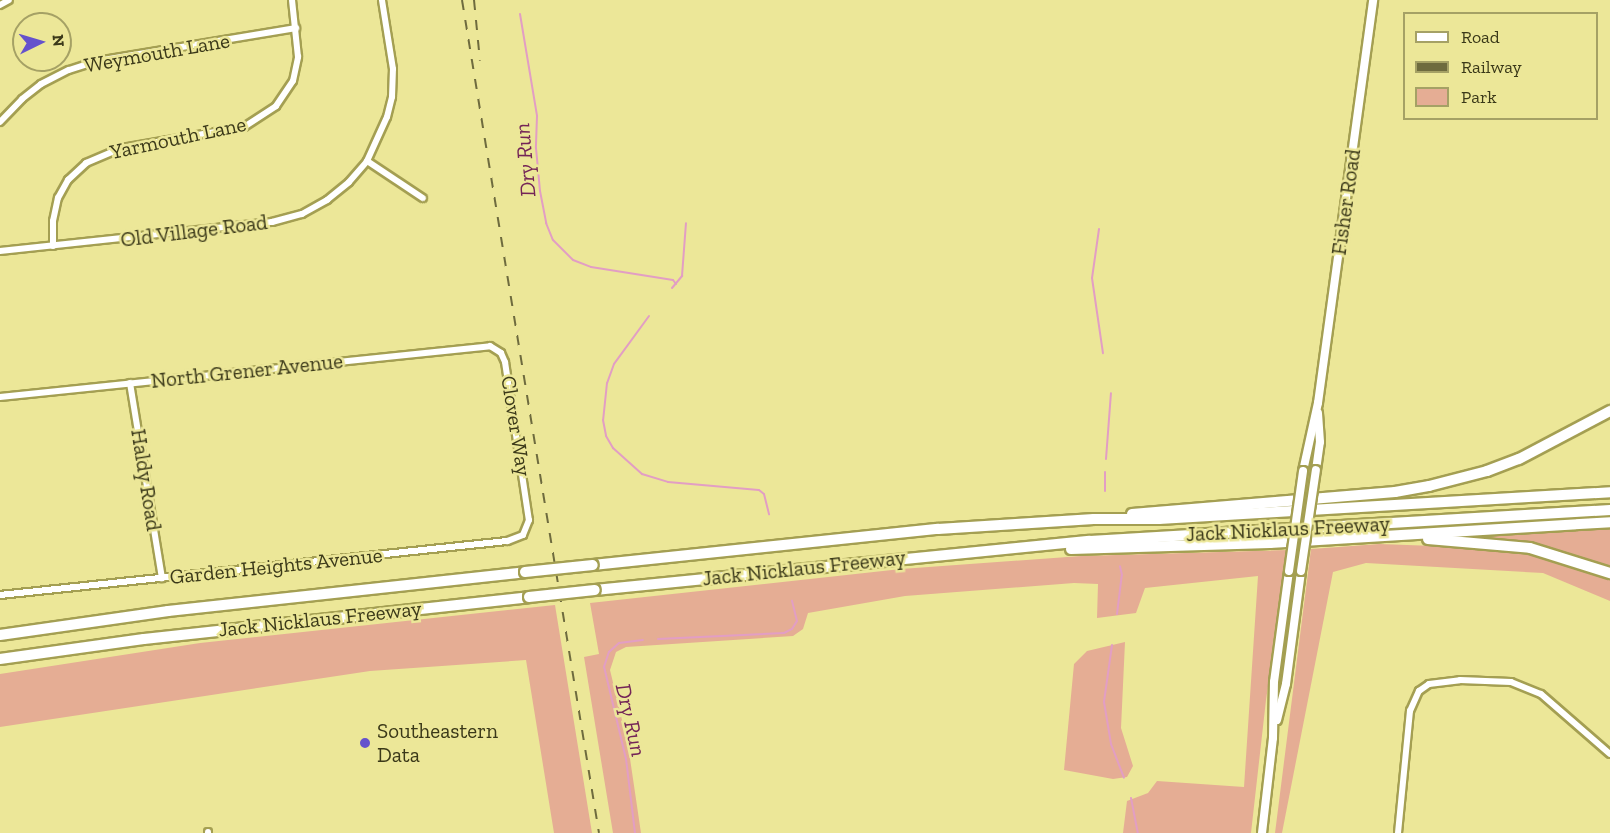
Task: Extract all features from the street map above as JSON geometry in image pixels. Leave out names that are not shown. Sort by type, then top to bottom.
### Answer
[{"type":"highway","points":[[1094,519],[1159,510],[1395,492],[1429,486],[1487,471],[1544,448],[1610,409]]},
{"type":"highway","name":"Jack Nicklaus Freeway","points":[[0,635],[168,610],[916,531],[1094,519],[1170,519],[1610,492]]},
{"type":"highway","name":"Jack Nicklaus Freeway","points":[[4,659],[144,639],[1090,540],[1610,510]]},
{"type":"highway","points":[[999,550],[1165,547],[1377,537],[1610,522]]},
{"type":"highway","points":[[1377,537],[1530,548],[1610,573]]},
{"type":"main road","name":"Fisher Road","points":[[1262,833],[1273,738],[1274,682],[1303,471],[1318,403],[1373,0]]},
{"type":"main road","name":"Fisher Road","points":[[1273,738],[1286,684],[1320,442],[1318,403]]},
{"type":"street","points":[[0,5],[9,0]]},
{"type":"street","name":"Yarmouth Lane","points":[[53,246],[53,221],[58,198],[68,180],[86,163],[122,148],[244,127],[276,106],[288,90],[296,71],[298,57],[292,0]]},
{"type":"street","name":"Old Village Road","points":[[0,252],[286,219],[327,200],[349,182],[367,161],[383,130],[392,97],[392,55],[382,0]]},
{"type":"street","name":"Weymouth Lane","points":[[0,122],[22,99],[41,84],[69,70],[97,61],[296,28]]},
{"type":"street","points":[[367,161],[423,198]]},
{"type":"street","name":"North Grener Avenue","points":[[0,397],[473,347],[494,348]]},
{"type":"street","name":"Clover Way","points":[[494,348],[501,353],[507,368],[529,510]]},
{"type":"street","name":"Haldy Road","points":[[130,383],[162,578]]},
{"type":"street","name":"Garden Heights Avenue","points":[[0,595],[507,541],[518,538],[526,531],[529,510]]},
{"type":"street","points":[[1398,833],[1410,711],[1419,691],[1429,684],[1460,680],[1512,682],[1541,694],[1610,754]]},
{"type":"green space","points":[[1610,529],[1610,571],[1462,539],[1462,536]]},
{"type":"green space","points":[[1379,544],[1491,548],[1527,553],[1610,580],[1610,601],[1543,573],[1366,563],[1333,572],[1282,833],[1275,833],[1311,549]]},
{"type":"green space","points":[[1288,550],[1266,700],[1251,833],[1123,833],[1127,801],[1148,793],[1157,781],[1244,787],[1258,576],[1145,588],[1136,613],[1097,618],[1098,584],[1074,583],[905,596],[808,613],[803,629],[793,636],[626,647],[616,652],[610,670],[628,745],[641,833],[613,833],[584,657],[599,654],[590,603],[901,569],[1081,556]]},
{"type":"green space","points":[[555,605],[592,833],[554,833],[526,660],[370,671],[0,727],[0,674],[200,643]]},
{"type":"green space","points":[[1125,642],[1121,728],[1133,766],[1127,777],[1113,779],[1064,770],[1074,664],[1087,651]]},
{"type":"waterway","name":"Dry Run","points":[[520,14],[537,116],[536,148],[540,191],[546,223],[553,240],[573,260],[591,267],[673,280],[676,284]]},
{"type":"waterway","name":"Dry Run","points":[[672,288],[682,276],[686,223]]},
{"type":"waterway","points":[[1099,229],[1092,278],[1103,353]]},
{"type":"waterway","name":"Dry Run","points":[[649,316],[614,364],[607,383],[603,420],[606,436],[613,448],[642,474],[668,482],[759,490],[764,494],[769,514]]},
{"type":"waterway","points":[[1106,459],[1111,393]]},
{"type":"waterway","points":[[1105,472],[1105,491]]},
{"type":"waterway","points":[[1117,614],[1122,575],[1120,566]]},
{"type":"waterway","name":"Dry Run","points":[[658,639],[784,633],[792,629],[797,621],[792,601]]},
{"type":"waterway","name":"Dry Run","points":[[635,833],[626,759],[604,667],[609,652],[619,643],[643,640]]},
{"type":"waterway","points":[[1112,645],[1104,702],[1111,744],[1124,778]]},
{"type":"waterway","points":[[1131,798],[1138,833]]},
{"type":"railway","points":[[462,0],[599,833]]},
{"type":"railway","points":[[474,0],[480,61]]},
{"type":"place","name":"Southeastern Data","points":[[365,743]]}]
